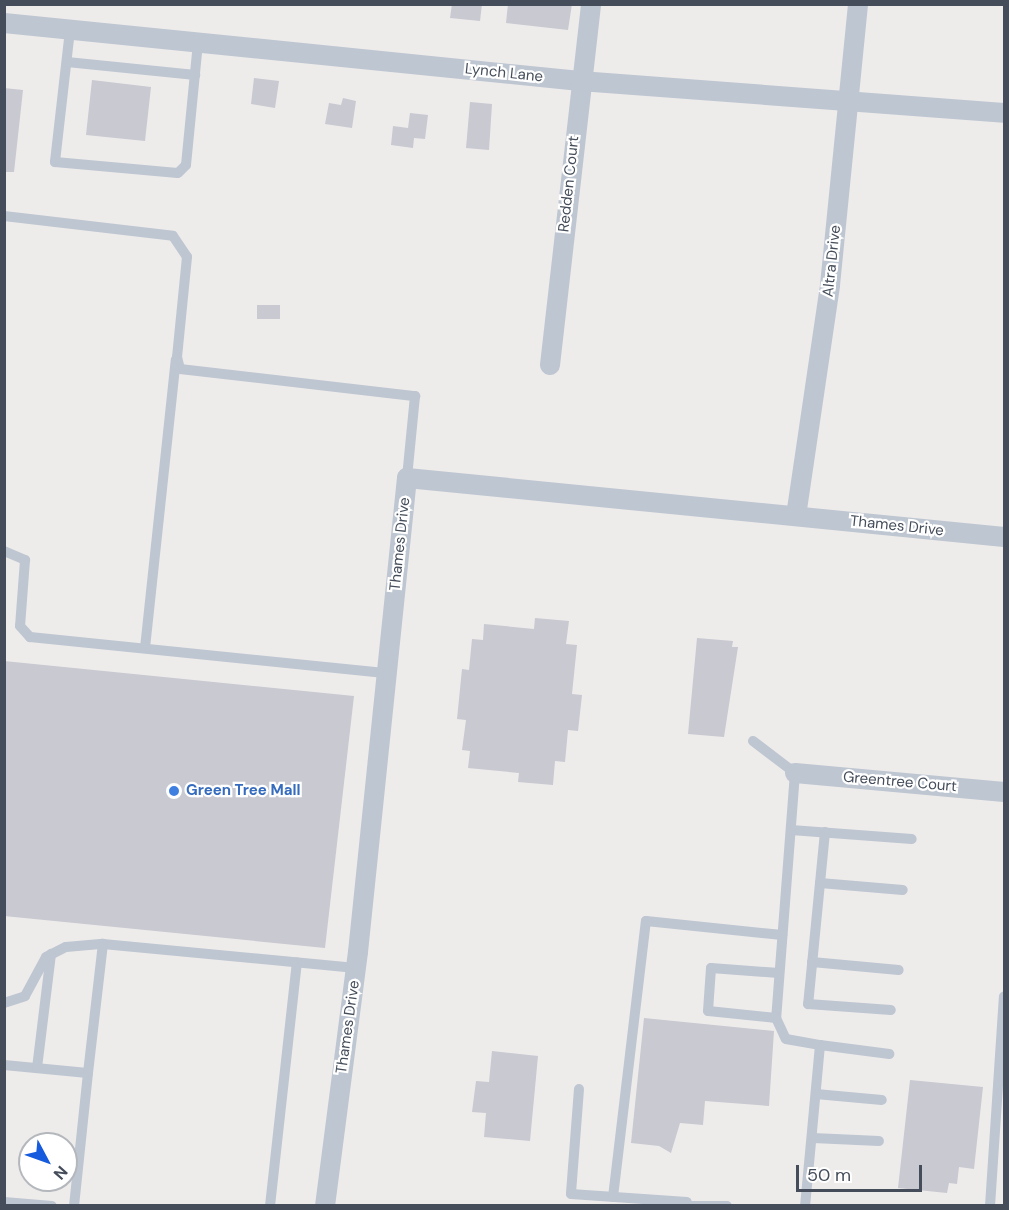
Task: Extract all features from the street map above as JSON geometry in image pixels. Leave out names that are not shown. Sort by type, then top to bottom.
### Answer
[{"type":"street","name":"Redden Court","points":[[550,365],[580,81],[591,4]]},
{"type":"street","name":"Altra Drive","points":[[796,516],[830,285],[858,4]]},
{"type":"street","name":"Lynch Lane","points":[[12,17],[70,30],[580,81],[1005,113]]},
{"type":"street","name":"Thames Drive","points":[[325,1206],[356,968],[407,478],[1005,537]]},
{"type":"street","name":"Greentree Court","points":[[795,773],[1005,792]]},
{"type":"lane","points":[[70,30],[55,162],[178,173],[186,165],[198,43]]},
{"type":"lane","points":[[67,62],[195,75]]},
{"type":"lane","points":[[4,216],[173,236],[187,257],[145,648]]},
{"type":"lane","points":[[177,357],[187,373],[415,396],[407,478]]},
{"type":"lane","points":[[4,551],[21,555],[26,564],[24,633],[387,673]]},
{"type":"lane","points":[[753,741],[795,773],[776,1018],[786,1039],[820,1046],[889,1054]]},
{"type":"lane","points":[[791,830],[912,839]]},
{"type":"lane","points":[[825,832],[808,1004],[891,1010]]},
{"type":"lane","points":[[820,883],[903,890]]},
{"type":"lane","points":[[613,1197],[646,921],[782,935]]},
{"type":"lane","points":[[4,1003],[25,996],[51,954],[66,947],[103,944],[356,968]]},
{"type":"lane","points":[[74,1206],[103,944]]},
{"type":"lane","points":[[38,1068],[51,954]]},
{"type":"lane","points":[[270,1206],[297,962]]},
{"type":"lane","points":[[812,962],[899,970]]},
{"type":"lane","points":[[776,1018],[708,1011],[711,968],[778,974]]},
{"type":"lane","points":[[990,1206],[1005,996]]},
{"type":"lane","points":[[805,1206],[820,1046]]},
{"type":"lane","points":[[4,1065],[88,1073]]},
{"type":"lane","points":[[579,1089],[571,1194],[727,1206]]},
{"type":"lane","points":[[816,1094],[882,1100]]},
{"type":"lane","points":[[813,1138],[879,1141]]},
{"type":"lane","points":[[4,1202],[52,1206]]},
{"type":"building","points":[[452,4],[482,4],[480,21],[450,18]]},
{"type":"building","points":[[508,4],[572,4],[568,30],[506,23]]},
{"type":"building","points":[[254,78],[279,81],[275,108],[251,104]]},
{"type":"building","points":[[92,80],[151,87],[145,141],[86,135]]},
{"type":"building","points":[[4,88],[23,90],[14,172],[4,172]]},
{"type":"building","points":[[343,98],[356,101],[352,128],[325,124],[329,103],[341,105]]},
{"type":"building","points":[[470,102],[492,104],[489,150],[466,148]]},
{"type":"building","points":[[410,113],[428,115],[425,139],[414,138],[413,148],[391,145],[393,126],[408,128]]},
{"type":"building","points":[[257,305],[280,305],[280,319],[257,319]]},
{"type":"building","points":[[535,618],[569,621],[566,644],[577,645],[572,694],[582,695],[578,731],[568,730],[565,762],[555,761],[553,785],[518,782],[519,773],[468,768],[470,751],[462,750],[466,720],[457,719],[462,669],[469,670],[472,639],[483,640],[484,624],[534,629]]},
{"type":"building","points":[[697,638],[733,641],[732,647],[738,647],[724,737],[688,734]]},
{"type":"building","name":"Green Tree Mall","points":[[4,661],[354,696],[325,948],[4,916]]},
{"type":"building","points":[[644,1018],[774,1031],[769,1106],[705,1101],[703,1125],[680,1123],[671,1153],[659,1146],[631,1143]]},
{"type":"building","points":[[492,1051],[538,1056],[530,1141],[484,1137],[486,1113],[472,1112],[476,1081],[489,1082]]},
{"type":"building","points":[[910,1080],[983,1087],[974,1169],[959,1167],[957,1184],[949,1183],[947,1193],[898,1188]]},
{"type":"place","name":"Green Tree Mall","points":[[174,791]]}]
